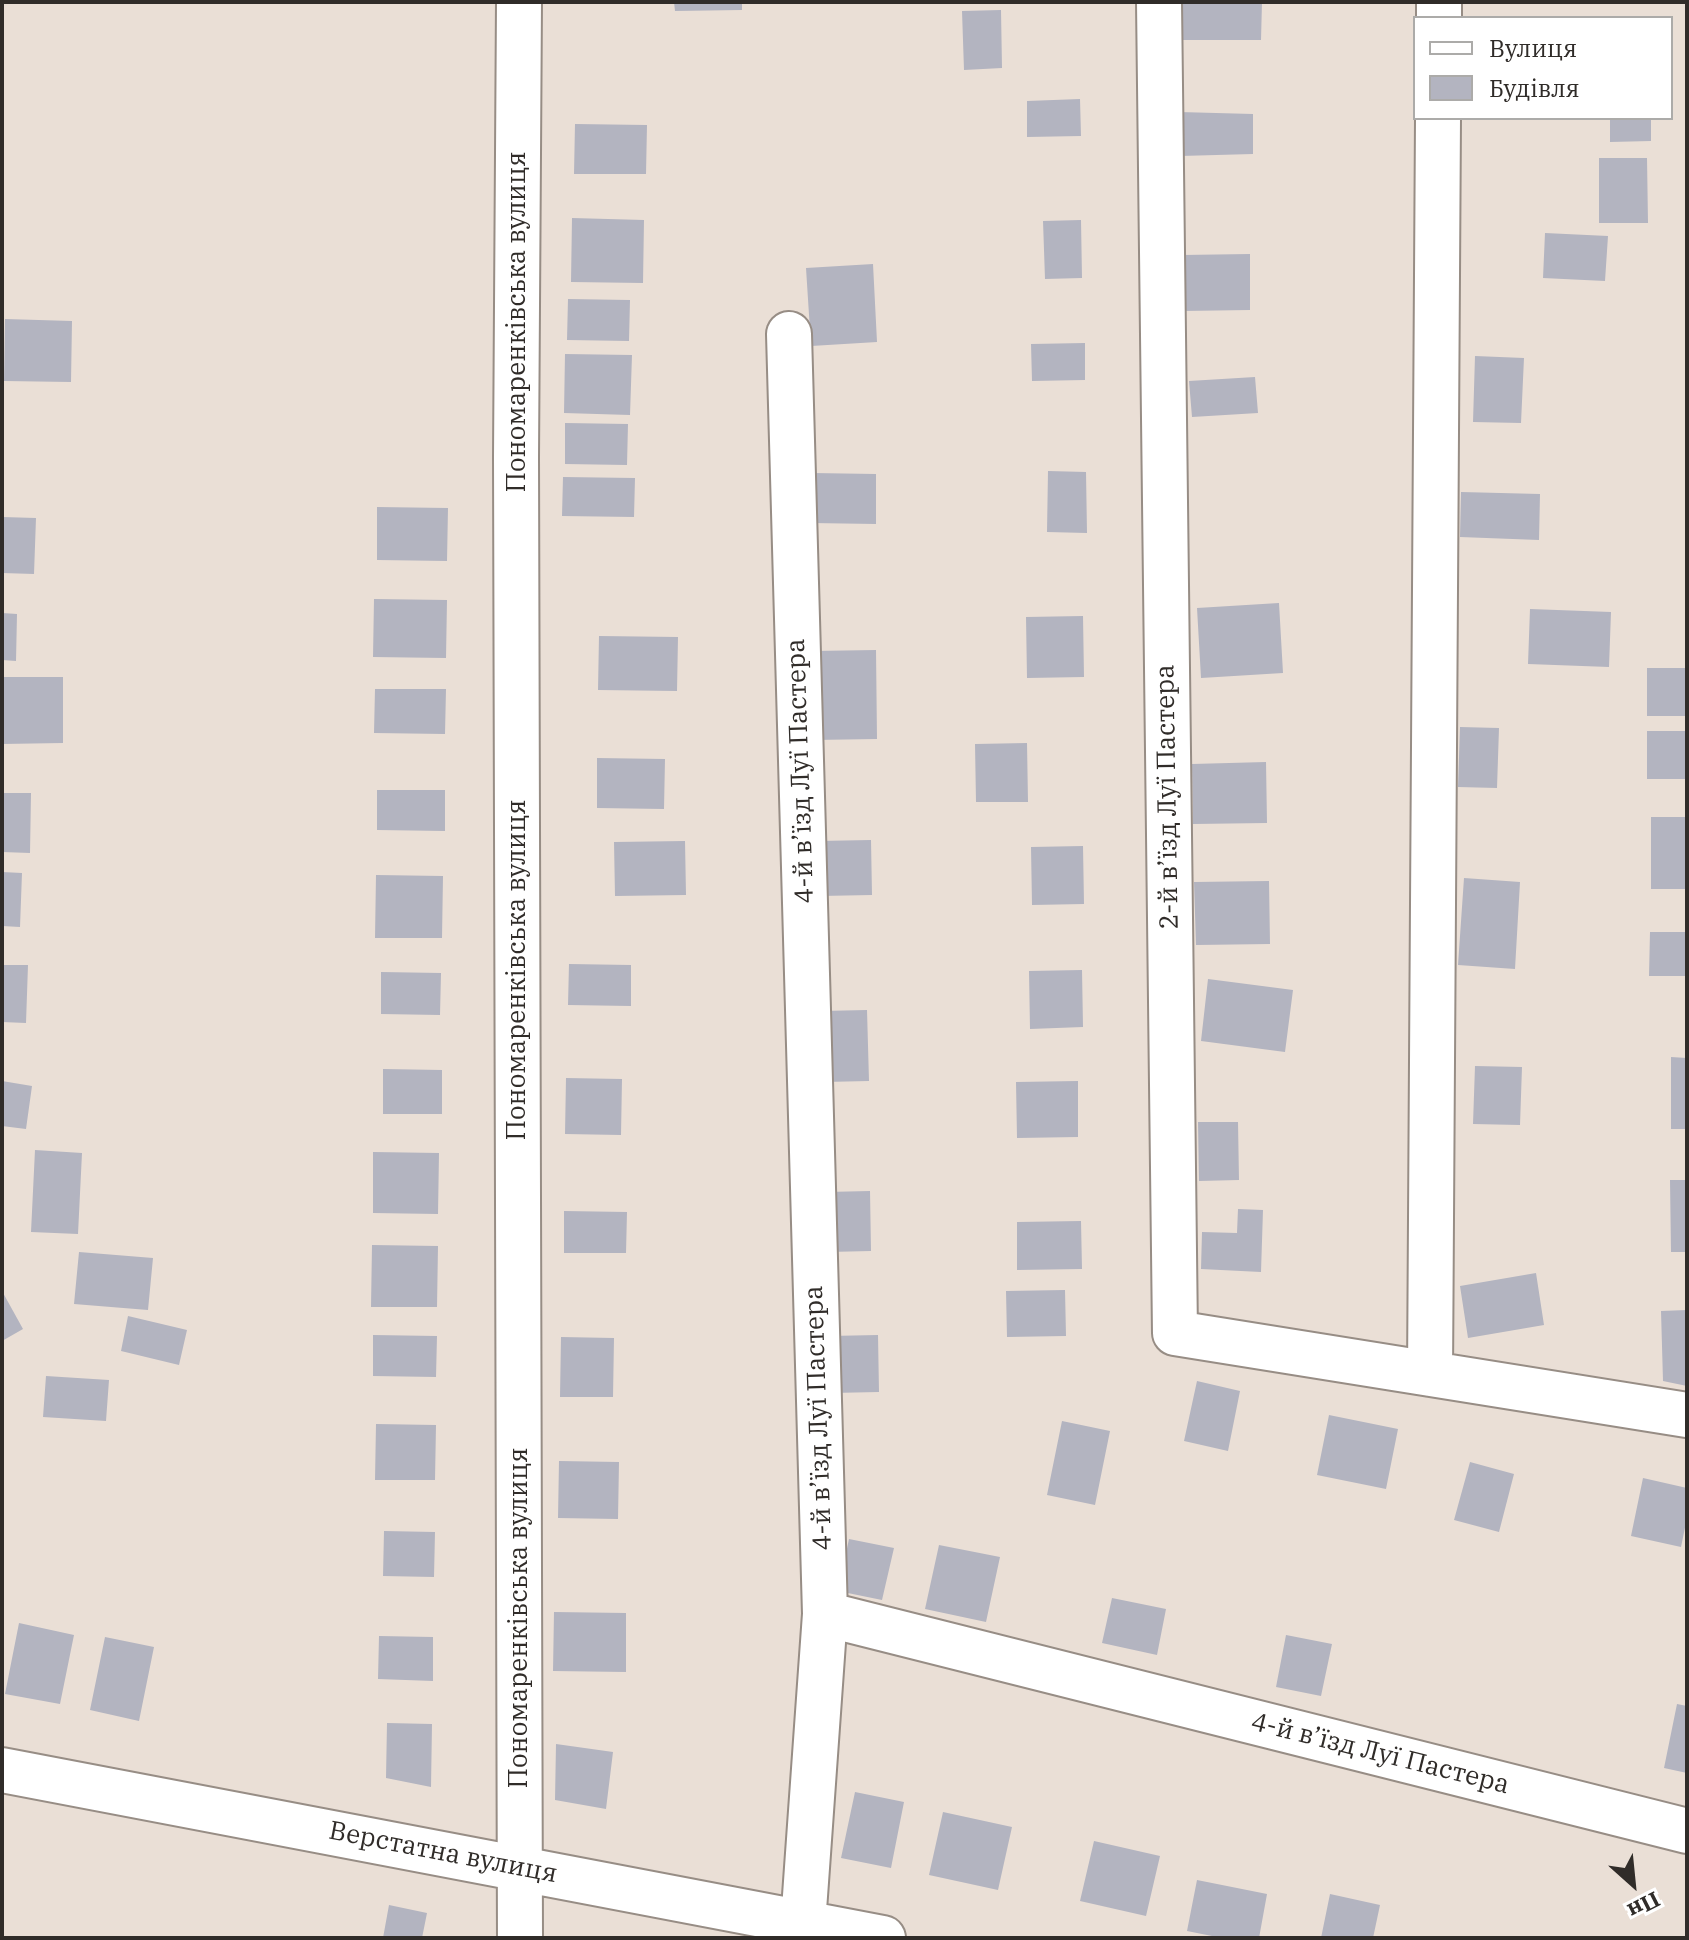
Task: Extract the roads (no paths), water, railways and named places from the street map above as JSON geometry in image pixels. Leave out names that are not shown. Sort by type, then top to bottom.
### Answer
[{"type":"street","name":"Пономаренківська вулиця","points":[[519,2],[516,457],[520,1938]]},
{"type":"street","name":"2-й в’їзд Луї Пастера","points":[[1159,2],[1175,1333],[1687,1415]]},
{"type":"street","points":[[1430,1374],[1438,120]]},
{"type":"street","name":"4-й в’їзд Луї Пастера","points":[[789,334],[825,1614],[1687,1831]]},
{"type":"street","points":[[803,1924],[825,1614]]},
{"type":"street","name":"Верстатна вулиця","points":[[2,1770],[883,1938]]}]
